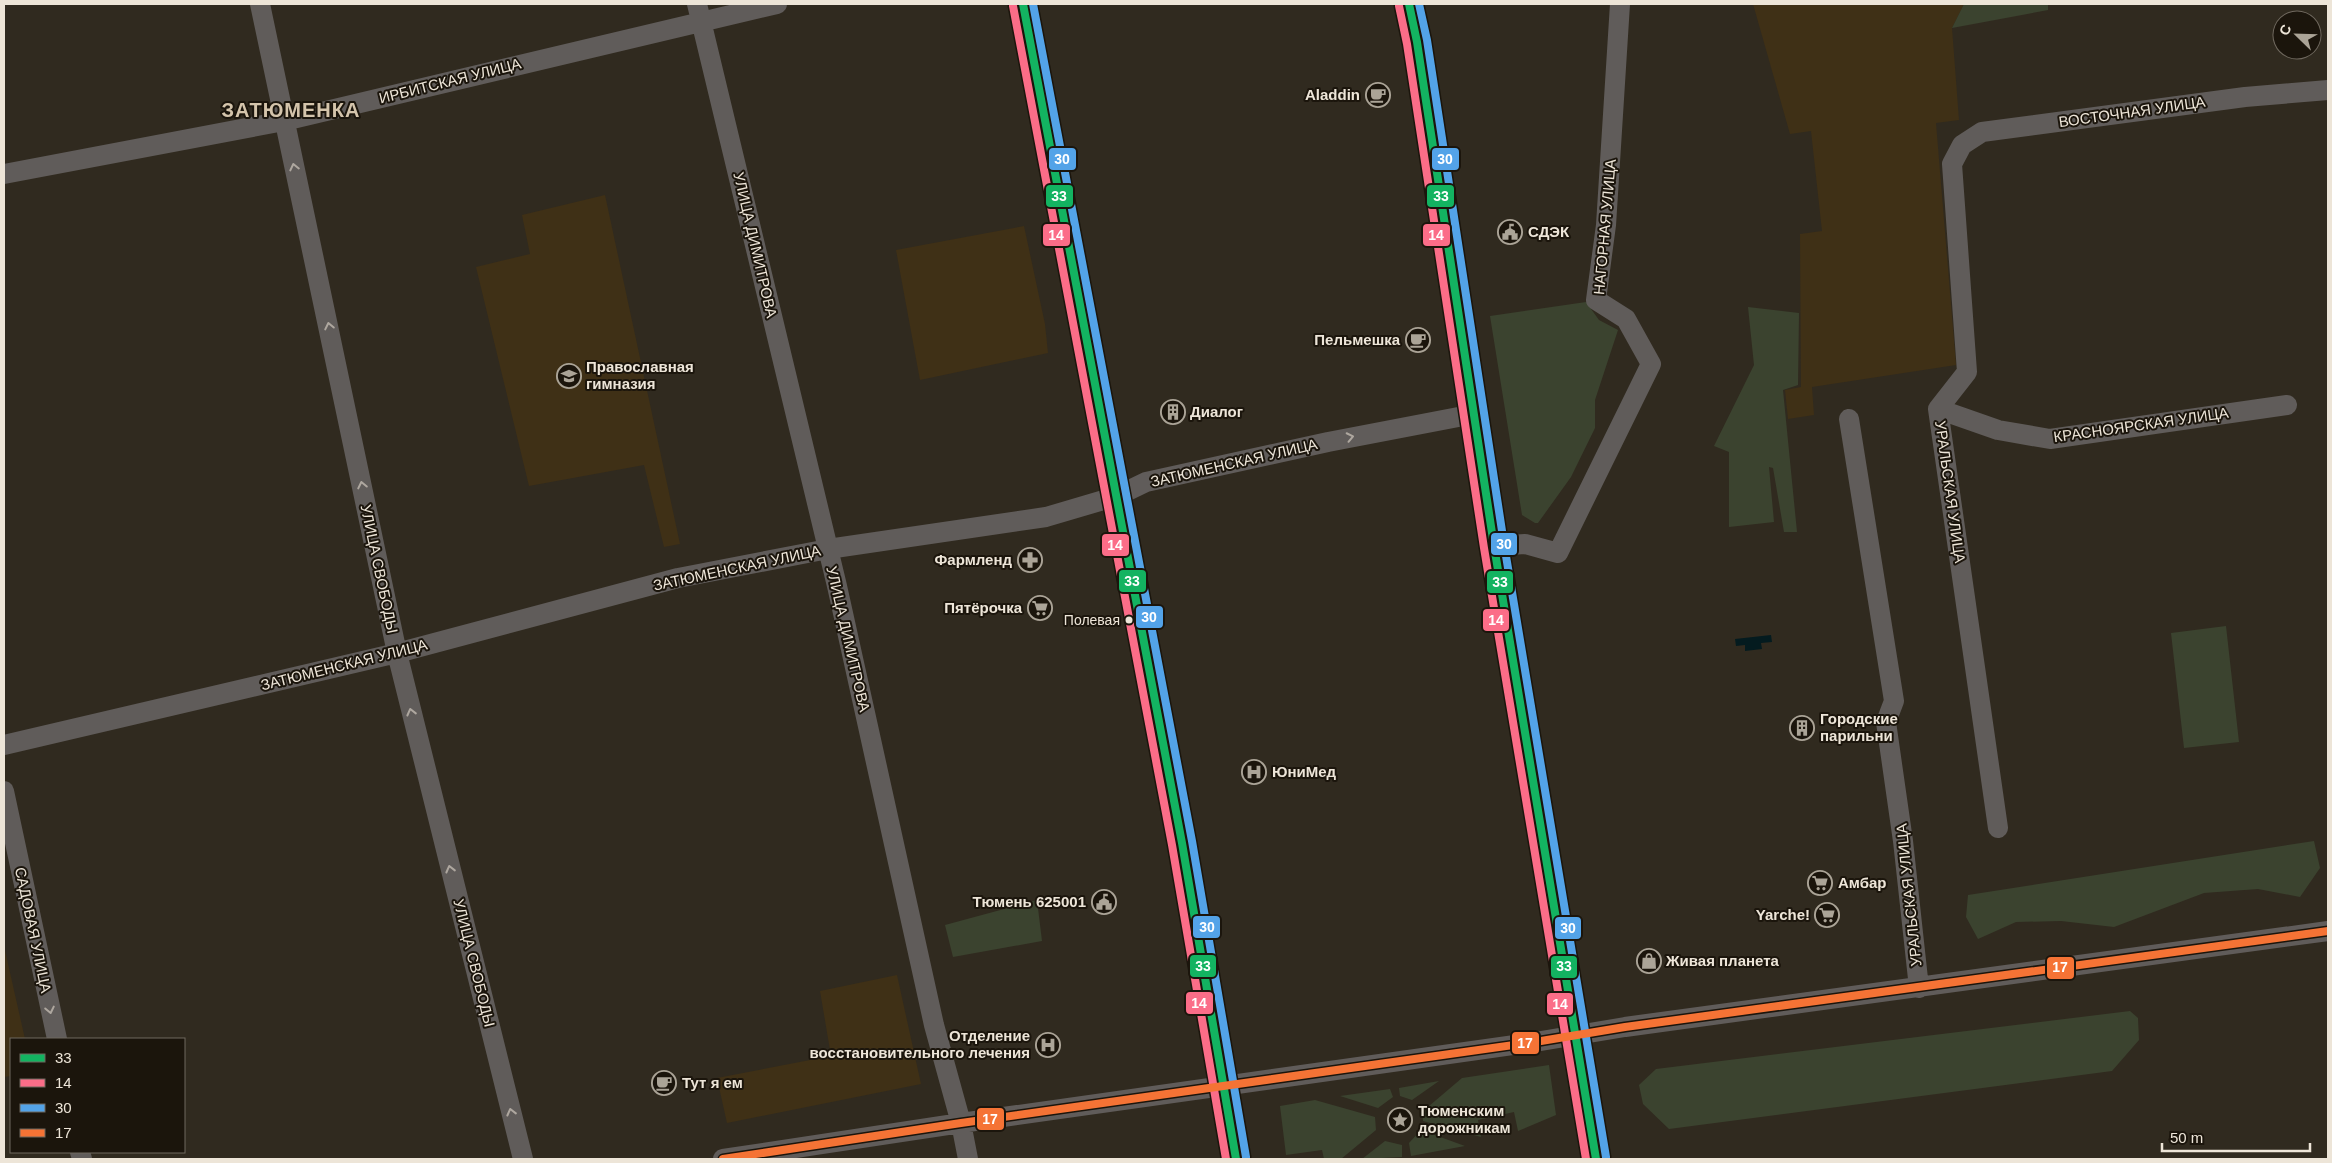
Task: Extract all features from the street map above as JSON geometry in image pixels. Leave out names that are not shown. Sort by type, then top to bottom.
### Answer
[{"type":"main road","points":[[1023,4],[1182,842],[1236,1159]]},
{"type":"main road","points":[[1409,4],[1417,42],[1494,546],[1596,1159]]},
{"type":"street","name":"УЛИЦА СВОБОДЫ","points":[[260,4],[397,653],[523,1159]]},
{"type":"street","name":"ИРБИТСКАЯ УЛИЦА","points":[[4,174],[284,121],[699,12],[777,4]]},
{"type":"street","name":"НАГОРНАЯ УЛИЦА","points":[[1494,546],[1525,544],[1558,553],[1651,364],[1626,319],[1596,300],[1606,225],[1620,4]]},
{"type":"street","name":"УЛИЦА ДИМИТРОВА","points":[[699,12],[828,549],[934,1025],[961,1123],[968,1159]]},
{"type":"street","name":"ВОСТОЧНАЯ УЛИЦА","points":[[1952,164],[1962,145],[1982,132],[2245,97],[2328,90]]},
{"type":"street","name":"УРАЛЬСКАЯ УЛИЦА","points":[[1952,164],[1967,372],[1938,409],[1998,828]]},
{"type":"street","name":"КРАСНОЯРСКАЯ УЛИЦА","points":[[1938,409],[1998,430],[2050,439],[2287,405]]},
{"type":"street","name":"ЗАТЮМЕНСКАЯ УЛИЦА","points":[[4,745],[397,653],[678,578],[828,549],[1046,517],[1117,496],[1146,482],[1444,418],[1474,414]]},
{"type":"street","name":"УРАЛЬСКАЯ УЛИЦА","points":[[1848,420],[1894,701],[1886,722],[1903,841],[1919,988]]},
{"type":"street","name":"САДОВАЯ УЛИЦА","points":[[4,791],[56,1038]]},
{"type":"street","points":[[722,1159],[1575,1035],[2328,931]]},
{"type":"shaded area","points":[[1753,4],[1964,4],[1952,28],[1959,120],[1936,123],[1956,365],[1812,387],[1814,415],[1788,419],[1785,390],[1801,387],[1800,234],[1822,231],[1811,131],[1790,134]]},
{"type":"shaded area","points":[[605,195],[680,544],[664,547],[644,465],[529,486],[476,267],[530,254],[522,215]]},
{"type":"shaded area","points":[[1024,226],[1045,324],[1048,353],[920,380],[896,250]]},
{"type":"shaded area","points":[[4,946],[25,1038],[10,1038],[10,1076],[4,1077]]},
{"type":"shaded area","points":[[897,975],[921,1084],[727,1123],[717,1078],[831,1056],[820,991]]},
{"type":"green space","points":[[1964,4],[2048,4],[2048,10],[1952,28]]},
{"type":"green space","points":[[1586,302],[1599,320],[1618,330],[1595,400],[1595,428],[1571,477],[1538,523],[1535,523],[1522,515],[1490,316]]},
{"type":"green space","points":[[1748,307],[1799,313],[1798,385],[1783,390],[1797,532],[1784,532],[1773,468],[1769,467],[1774,522],[1729,527],[1729,452],[1714,446],[1754,365]]},
{"type":"green space","points":[[2226,626],[2239,742],[2184,748],[2171,633]]},
{"type":"green space","points":[[2314,841],[2320,868],[2300,897],[2258,889],[2204,893],[2114,927],[2061,921],[2016,922],[1978,939],[1966,917],[1968,895]]},
{"type":"green space","points":[[1037,900],[1042,941],[953,957],[945,925]]},
{"type":"green space","points":[[2130,1011],[2138,1018],[2139,1040],[2112,1071],[1669,1129],[1643,1104],[1639,1085],[1656,1069]]},
{"type":"green space","points":[[1549,1065],[1556,1115],[1518,1131],[1514,1112],[1478,1120],[1481,1137],[1423,1121],[1422,1112],[1462,1078]]},
{"type":"green space","points":[[1439,1081],[1412,1100],[1400,1096],[1399,1088]]},
{"type":"green space","points":[[1390,1089],[1393,1097],[1378,1108],[1340,1096]]},
{"type":"green space","points":[[1315,1100],[1375,1117],[1376,1130],[1341,1159],[1324,1159],[1322,1150],[1286,1155],[1280,1106]]},
{"type":"green space","points":[[1400,1108],[1405,1109],[1411,1115],[1411,1125],[1405,1131],[1400,1132],[1395,1131],[1389,1125],[1388,1120],[1389,1115],[1395,1109]]},
{"type":"green space","points":[[1421,1130],[1465,1146],[1411,1156],[1409,1143]]},
{"type":"green space","points":[[1385,1141],[1402,1145],[1402,1157],[1362,1159]]},
{"type":"water","points":[[1771,635],[1772,642],[1761,643],[1762,649],[1745,651],[1745,645],[1736,646],[1735,639]]},
{"type":"transit line","name":"33","points":[[1023,4],[1182,843],[1236,1159]]},
{"type":"transit line","name":"30","points":[[1033,4],[1192,841],[1246,1157]]},
{"type":"transit line","name":"33","points":[[1409,4],[1417,42],[1494,546],[1596,1159]]},
{"type":"transit line","name":"30","points":[[1419,4],[1427,40],[1504,544],[1606,1157]]},
{"type":"transit line","name":"14","points":[[1013,6],[1172,845],[1226,1159]]},
{"type":"transit line","name":"14","points":[[1399,6],[1407,44],[1484,548],[1586,1159]]},
{"type":"transit line","name":"17","points":[[723,1159],[961,1123],[1535,1042],[1625,1027],[2328,931]]},
{"type":"place","name":"Aladdin","points":[[1378,95]]},
{"type":"place","name":"СДЭК","points":[[1510,232]]},
{"type":"place","name":"Пельмешка","points":[[1418,340]]},
{"type":"place","name":"Православная гимназия","points":[[569,376]]},
{"type":"place","name":"Диалог","points":[[1173,412]]},
{"type":"place","name":"Фармленд","points":[[1030,560]]},
{"type":"place","name":"Пятёрочка","points":[[1040,608]]},
{"type":"place","name":"Полевая","points":[[1129,620]]},
{"type":"place","name":"Городские парильни","points":[[1802,728]]},
{"type":"place","name":"ЮниМед","points":[[1254,772]]},
{"type":"place","name":"Амбар","points":[[1820,883]]},
{"type":"place","name":"Тюмень 625001","points":[[1104,902]]},
{"type":"place","name":"Yarche!","points":[[1827,915]]},
{"type":"place","name":"Живая планета","points":[[1649,961]]},
{"type":"place","name":"Отделение восстановительного лечения","points":[[1048,1045]]},
{"type":"place","name":"Тут я ем","points":[[664,1083]]},
{"type":"place","name":"Тюменским дорожникам","points":[[1400,1120]]},
{"type":"district","name":"ЗАТЮМЕНКА","points":[[291,110]]}]
